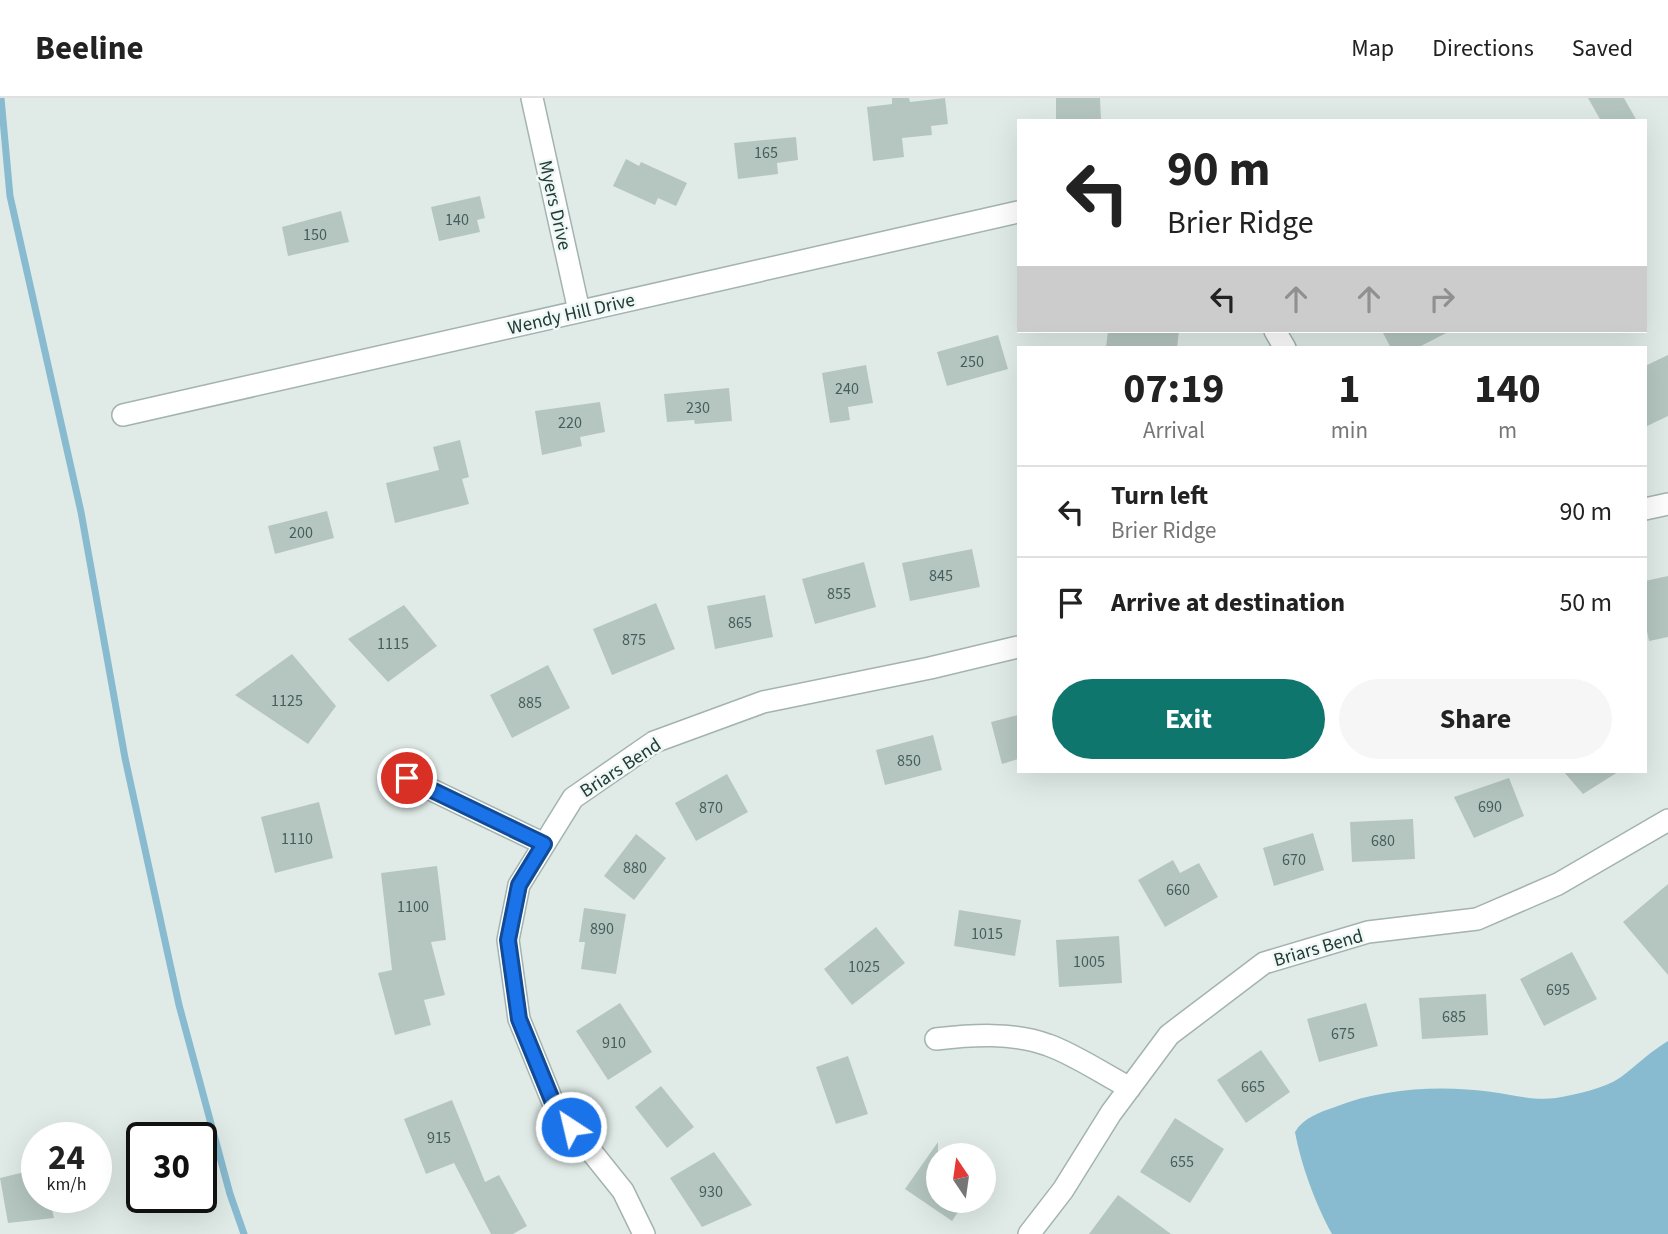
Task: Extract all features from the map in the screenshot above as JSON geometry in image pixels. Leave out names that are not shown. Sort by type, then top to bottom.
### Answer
[{"type":"street","name":"Myers Drive","points":[[532,98],[579,311]]},
{"type":"street","name":"Wendy Hill Drive","points":[[123,415],[1017,212]]},
{"type":"street","points":[[1647,509],[1668,504]]},
{"type":"street","name":"Briars Bend","points":[[644,1234],[624,1191],[554,1105],[519,1019],[508,940],[519,885],[573,797],[654,742],[763,702],[1017,648]]},
{"type":"street","points":[[407,778],[544,844]]},
{"type":"street","name":"Briars Bend","points":[[1029,1234],[1062,1190],[1129,1088],[1169,1035],[1264,963],[1368,932],[1477,919],[1558,884],[1668,820]]},
{"type":"street","points":[[936,1039],[969,1035],[1003,1037],[1048,1045],[1129,1088]]},
{"type":"water","points":[[1668,1041],[1668,1234],[1332,1234],[1310,1184],[1295,1132],[1312,1116],[1353,1101],[1412,1090],[1473,1090],[1540,1099],[1573,1095],[1614,1081]]},
{"type":"building","points":[[892,98],[909,98],[910,102],[945,98],[948,124],[931,126],[932,135],[902,138],[904,157],[873,161],[867,107],[892,104]]},
{"type":"building","points":[[1056,98],[1100,98],[1101,119],[1056,119]]},
{"type":"building","points":[[1588,98],[1624,98],[1636,119],[1600,119]]},
{"type":"building","points":[[796,137],[798,160],[777,163],[778,174],[738,179],[734,143]]},
{"type":"building","points":[[626,159],[639,166],[641,162],[687,183],[676,206],[658,198],[655,205],[613,186]]},
{"type":"building","points":[[480,196],[485,218],[477,220],[480,232],[439,241],[431,207]]},
{"type":"building","points":[[341,211],[349,242],[288,256],[282,227]]},
{"type":"building","points":[[1108,333],[1179,333],[1177,346],[1106,346]]},
{"type":"building","points":[[1383,333],[1446,333],[1421,346],[1390,346]]},
{"type":"building","points":[[998,335],[1008,369],[947,386],[937,352]]},
{"type":"building","points":[[1668,355],[1668,416],[1647,426],[1647,365]]},
{"type":"building","points":[[866,365],[873,403],[848,407],[850,420],[830,423],[822,373]]},
{"type":"building","points":[[729,388],[732,421],[695,424],[694,420],[667,422],[664,394]]},
{"type":"building","points":[[600,402],[605,432],[580,437],[582,446],[542,455],[535,411]]},
{"type":"building","points":[[460,440],[469,477],[462,479],[469,504],[395,523],[386,483],[439,470],[433,447]]},
{"type":"building","points":[[327,511],[334,538],[275,554],[268,526]]},
{"type":"building","points":[[972,549],[980,587],[910,601],[902,563]]},
{"type":"building","points":[[864,562],[876,607],[815,624],[802,579]]},
{"type":"building","points":[[1668,576],[1668,637],[1649,641],[1647,632],[1647,581]]},
{"type":"building","points":[[765,595],[773,637],[715,649],[707,606]]},
{"type":"building","points":[[656,603],[675,649],[612,675],[593,629]]},
{"type":"building","points":[[404,605],[437,646],[388,682],[348,639]]},
{"type":"building","points":[[292,654],[336,706],[308,744],[235,695]]},
{"type":"building","points":[[548,665],[570,708],[512,738],[490,695]]},
{"type":"building","points":[[1017,715],[1017,759],[1002,764],[991,722]]},
{"type":"building","points":[[933,735],[942,770],[885,785],[876,750]]},
{"type":"building","points":[[1565,773],[1616,773],[1583,794]]},
{"type":"building","points":[[727,774],[748,812],[696,841],[675,803]]},
{"type":"building","points":[[1509,778],[1524,816],[1474,838],[1454,797]]},
{"type":"building","points":[[319,802],[333,858],[275,873],[261,817]]},
{"type":"building","points":[[1413,819],[1415,859],[1352,862],[1350,822]]},
{"type":"building","points":[[1313,833],[1324,870],[1274,886],[1263,848]]},
{"type":"building","points":[[636,834],[666,858],[634,900],[604,876]]},
{"type":"building","points":[[1173,860],[1180,873],[1199,863],[1218,897],[1165,927],[1138,880]]},
{"type":"building","points":[[437,866],[446,940],[431,942],[445,995],[424,1000],[431,1025],[395,1035],[378,973],[392,970],[381,873]]},
{"type":"building","points":[[1668,884],[1668,975],[1623,922]]},
{"type":"building","points":[[584,908],[626,914],[616,974],[581,969],[585,942],[579,942]]},
{"type":"building","points":[[959,910],[1021,920],[1015,956],[954,946]]},
{"type":"building","points":[[876,927],[905,963],[852,1005],[824,969]]},
{"type":"building","points":[[1119,936],[1122,983],[1059,987],[1056,940]]},
{"type":"building","points":[[1572,952],[1597,999],[1544,1026],[1520,979]]},
{"type":"building","points":[[1486,994],[1488,1035],[1422,1039],[1419,998]]},
{"type":"building","points":[[620,1003],[652,1052],[608,1080],[576,1031]]},
{"type":"building","points":[[1366,1003],[1378,1046],[1319,1062],[1307,1019]]},
{"type":"building","points":[[1261,1050],[1290,1092],[1246,1123],[1217,1080]]},
{"type":"building","points":[[848,1056],[868,1114],[836,1124],[816,1067]]},
{"type":"building","points":[[661,1086],[694,1127],[667,1148],[635,1107]]},
{"type":"building","points":[[452,1100],[485,1182],[499,1175],[527,1226],[513,1234],[491,1234],[454,1163],[426,1174],[404,1119]]},
{"type":"building","points":[[1175,1118],[1224,1149],[1190,1203],[1140,1172]]},
{"type":"building","points":[[714,1152],[752,1205],[702,1227],[670,1178]]},
{"type":"building","points":[[926,1159],[926,1203],[905,1189]]},
{"type":"building","points":[[21,1173],[21,1213],[53,1213],[54,1218],[8,1223],[0,1178]]},
{"type":"building","points":[[1118,1195],[1129,1203],[1171,1234],[1089,1234]]},
{"type":"building","points":[[940,1213],[957,1213],[952,1221]]},
{"type":"waterway","points":[[1,98],[10,196],[81,512],[125,758],[179,1005],[230,1194],[244,1234]]},
{"type":"route","points":[[407,778],[544,844],[519,885],[508,940],[519,1019],[554,1105],[571,1127]]}]
